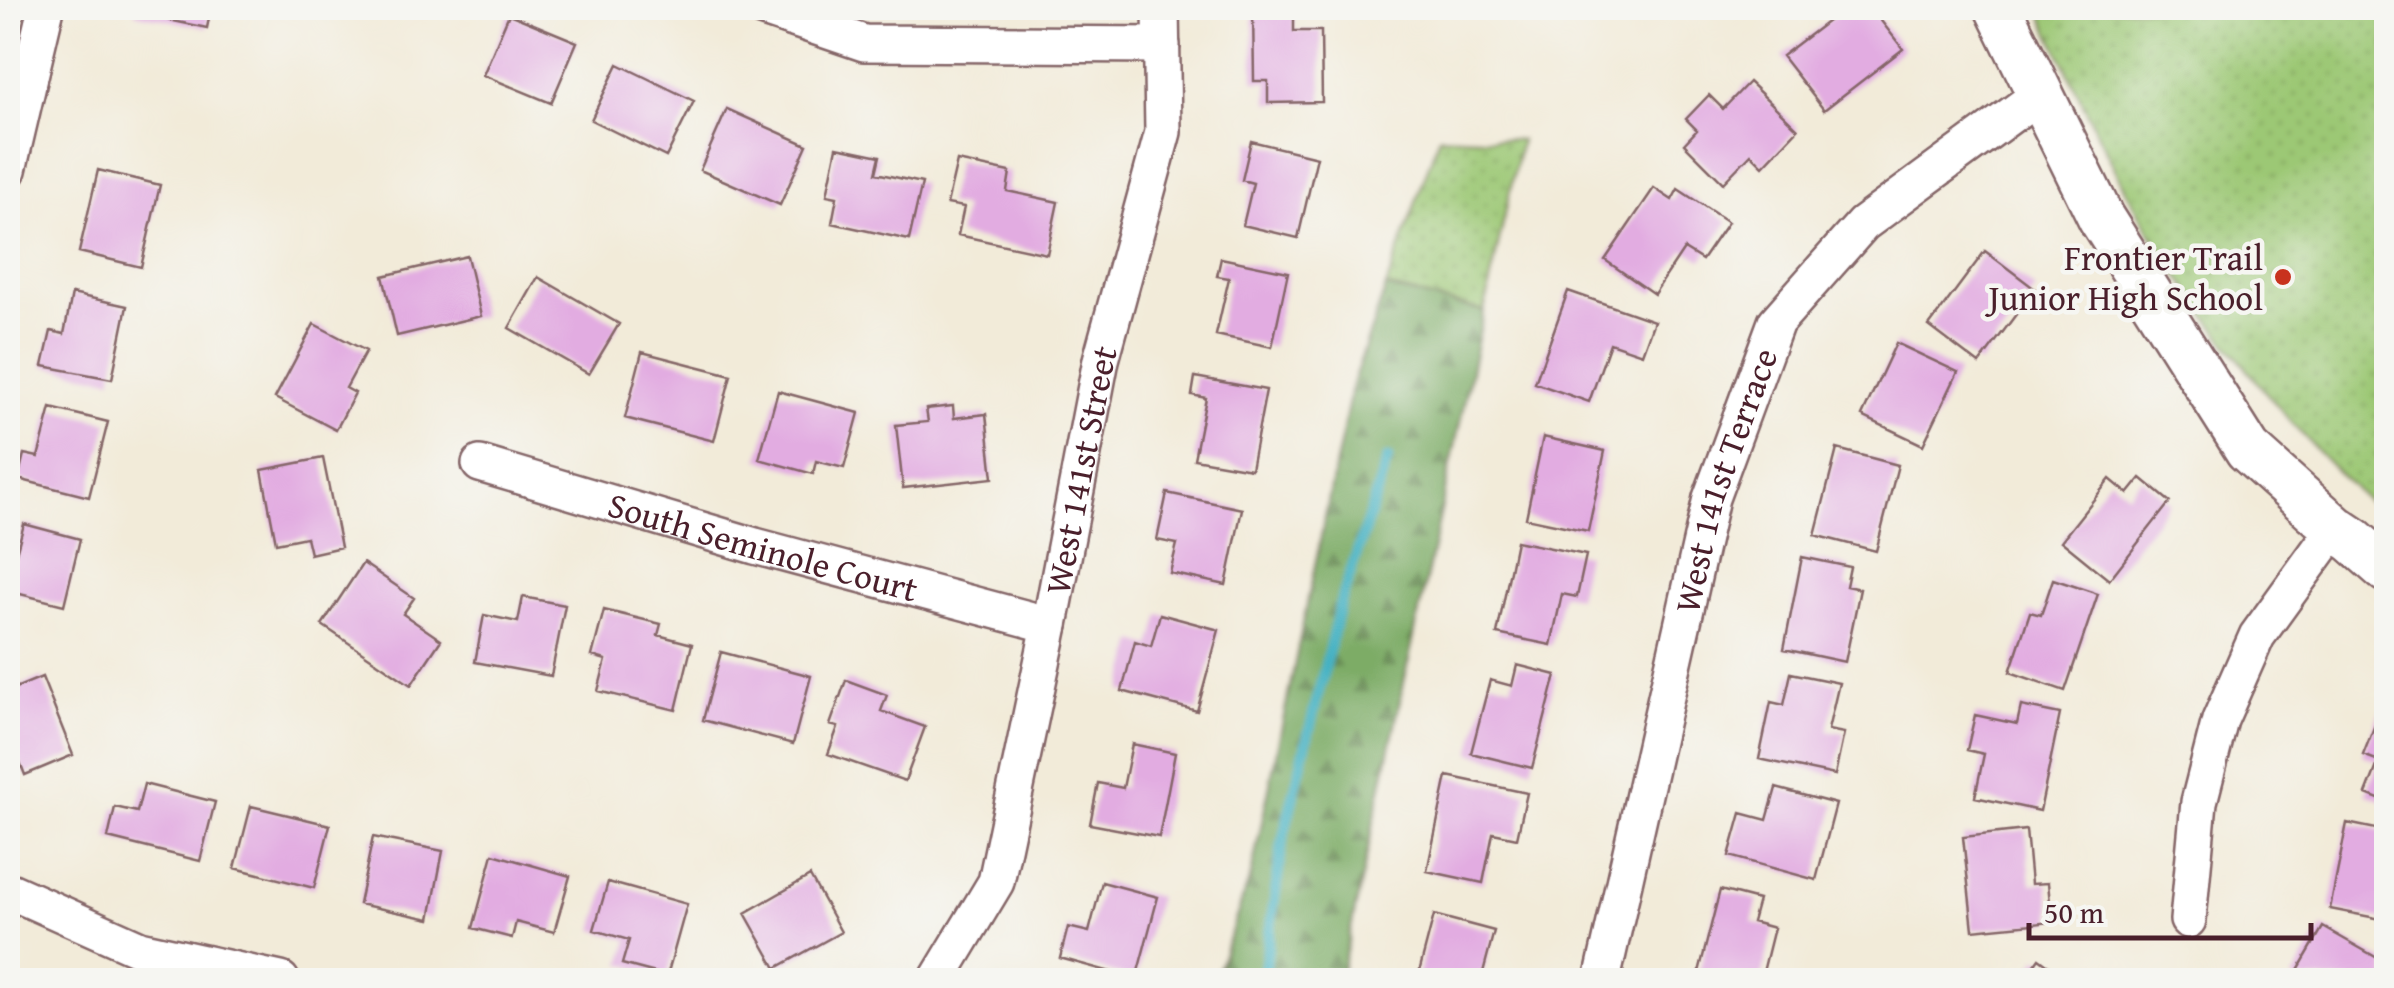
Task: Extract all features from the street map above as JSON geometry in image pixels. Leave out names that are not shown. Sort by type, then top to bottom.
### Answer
[{"type":"street","points":[[8,170],[46,8]]},
{"type":"street","points":[[762,8],[864,43],[1162,45]]},
{"type":"street","name":"West 141st Street","points":[[938,980],[996,882],[1102,360],[1163,132],[1160,8]]},
{"type":"street","points":[[1998,8],[2101,218],[2248,450],[2386,569]]},
{"type":"street","name":"West 141st Terrace","points":[[1602,980],[1711,498],[1776,322],[1863,224],[2040,94]]},
{"type":"street","name":"South Seminole Court","points":[[480,464],[755,546],[1050,625]]},
{"type":"street","points":[[2188,920],[2199,802],[2220,720],[2257,636],[2334,528]]},
{"type":"street","points":[[8,890],[140,948],[281,980]]},
{"type":"green space","name":"Frontier Trail Junior High School","points":[[2038,8],[2386,8],[2386,519],[2289,420],[2229,347],[2175,271],[2119,177]]},
{"type":"green space","points":[[1439,136],[1521,140],[1484,311],[1386,287]]},
{"type":"green space","points":[[1386,287],[1484,311],[1340,980],[1214,980],[1251,875],[1353,381]]},
{"type":"building","points":[[136,8],[211,8],[207,28],[135,13]]},
{"type":"building","points":[[1253,8],[1294,8],[1294,31],[1321,31],[1322,102],[1268,103],[1268,81],[1254,81]]},
{"type":"building","points":[[1845,8],[1871,8],[1903,49],[1824,110],[1782,56]]},
{"type":"building","points":[[509,14],[577,42],[551,103],[483,75]]},
{"type":"building","points":[[618,64],[694,101],[666,157],[591,120]]},
{"type":"building","points":[[1749,82],[1798,129],[1763,166],[1751,154],[1723,183],[1684,144],[1697,130],[1686,119],[1709,95],[1723,109]]},
{"type":"building","points":[[727,109],[807,145],[780,205],[700,170]]},
{"type":"building","points":[[1251,141],[1317,157],[1298,238],[1243,225],[1253,183],[1242,180]]},
{"type":"building","points":[[837,147],[880,156],[876,173],[922,183],[909,240],[832,223],[837,197],[827,195]]},
{"type":"building","points":[[957,161],[1010,172],[1007,191],[1058,202],[1047,254],[958,235],[964,207],[947,204]]},
{"type":"building","points":[[98,170],[160,185],[141,267],[79,252]]},
{"type":"building","points":[[1654,188],[1672,200],[1678,189],[1728,222],[1702,260],[1684,249],[1654,294],[1605,260]]},
{"type":"building","points":[[1985,251],[2035,289],[1979,364],[1929,326]]},
{"type":"building","points":[[467,256],[481,316],[397,336],[383,276]]},
{"type":"building","points":[[1221,258],[1288,272],[1272,347],[1216,335],[1229,278],[1217,276]]},
{"type":"building","points":[[538,277],[619,324],[589,374],[509,328]]},
{"type":"building","points":[[1568,291],[1654,321],[1642,354],[1610,343],[1589,402],[1535,383]]},
{"type":"building","points":[[72,294],[127,306],[112,379],[43,366],[51,331],[64,334]]},
{"type":"building","points":[[314,324],[366,351],[346,388],[355,393],[336,430],[275,398]]},
{"type":"building","points":[[1896,343],[1958,372],[1923,445],[1862,416]]},
{"type":"building","points":[[642,352],[731,375],[714,441],[625,418]]},
{"type":"building","points":[[1195,377],[1266,390],[1251,469],[1194,459],[1206,398],[1192,395]]},
{"type":"building","points":[[778,391],[859,413],[844,468],[816,461],[813,474],[759,459]]},
{"type":"building","points":[[953,406],[954,418],[986,414],[993,478],[903,488],[896,425],[928,422],[926,409]]},
{"type":"building","points":[[51,408],[108,422],[89,497],[18,479],[24,454],[38,457]]},
{"type":"building","points":[[1543,437],[1605,451],[1588,531],[1526,518]]},
{"type":"building","points":[[1837,449],[1898,465],[1876,551],[1815,535]]},
{"type":"building","points":[[323,458],[341,547],[310,554],[306,537],[276,543],[262,470]]},
{"type":"building","points":[[2141,478],[2170,502],[2109,580],[2061,541],[2110,479],[2128,494]]},
{"type":"building","points":[[1167,493],[1242,509],[1226,585],[1170,573],[1177,544],[1157,540]]},
{"type":"building","points":[[24,524],[80,539],[64,605],[8,591],[8,559],[14,561]]},
{"type":"building","points":[[1516,541],[1586,555],[1577,597],[1562,594],[1551,645],[1497,634]]},
{"type":"building","points":[[1802,557],[1850,567],[1846,586],[1860,589],[1845,662],[1784,649]]},
{"type":"building","points":[[363,563],[414,598],[403,614],[441,640],[411,685],[322,625]]},
{"type":"building","points":[[2053,579],[2098,594],[2065,691],[2010,672],[2030,612],[2041,615]]},
{"type":"building","points":[[523,597],[565,605],[551,676],[475,662],[484,615],[518,622]]},
{"type":"building","points":[[604,610],[661,624],[658,635],[692,644],[676,710],[598,691],[606,660],[592,656]]},
{"type":"building","points":[[1160,614],[1219,630],[1197,711],[1122,691],[1135,641],[1151,646]]},
{"type":"building","points":[[721,652],[811,676],[793,744],[703,720]]},
{"type":"building","points":[[1517,665],[1556,675],[1532,768],[1471,753],[1490,680],[1512,686]]},
{"type":"building","points":[[1791,673],[1839,683],[1828,730],[1844,733],[1835,775],[1759,759],[1771,702],[1784,705]]},
{"type":"building","points":[[42,677],[73,755],[25,775],[11,739],[8,740],[8,691]]},
{"type":"building","points":[[846,680],[887,695],[881,711],[925,727],[905,781],[828,754],[838,727],[830,725]]},
{"type":"building","points":[[2021,706],[2060,714],[2040,811],[1975,797],[1984,754],[1967,750],[1975,715],[2017,724]]},
{"type":"building","points":[[2380,712],[2386,715],[2386,802],[2366,794],[2379,761],[2363,755]]},
{"type":"building","points":[[1132,744],[1175,753],[1159,837],[1090,824],[1098,783],[1123,788]]},
{"type":"building","points":[[1447,776],[1527,793],[1517,838],[1493,833],[1483,883],[1427,871]]},
{"type":"building","points":[[144,784],[215,802],[200,861],[108,838],[115,807],[137,812]]},
{"type":"building","points":[[1776,788],[1836,804],[1816,880],[1729,856],[1741,813],[1767,820]]},
{"type":"building","points":[[251,806],[330,825],[314,888],[235,868]]},
{"type":"building","points":[[2347,823],[2386,831],[2386,920],[2330,909]]},
{"type":"building","points":[[2026,830],[2031,884],[2048,883],[2052,922],[1973,930],[1963,837]]},
{"type":"building","points":[[373,837],[443,851],[430,919],[359,904]]},
{"type":"building","points":[[493,854],[570,876],[554,932],[516,922],[512,938],[473,928]]},
{"type":"building","points":[[810,876],[841,932],[776,968],[745,913]]},
{"type":"building","points":[[608,882],[687,904],[667,976],[622,964],[629,940],[594,930]]},
{"type":"building","points":[[1102,882],[1158,897],[1136,979],[1060,958],[1068,927],[1089,932]]},
{"type":"building","points":[[1720,890],[1758,900],[1752,922],[1774,928],[1761,980],[1697,980]]},
{"type":"building","points":[[1434,915],[1494,931],[1481,980],[1417,980]]},
{"type":"building","points":[[2323,927],[2386,963],[2386,980],[2292,980]]},
{"type":"building","points":[[2039,958],[2069,980],[2023,980]]},
{"type":"waterway","points":[[1263,980],[1283,839],[1339,608],[1388,458]]},
{"type":"place","name":"Frontier Trail Junior High School","points":[[2283,277]]}]
